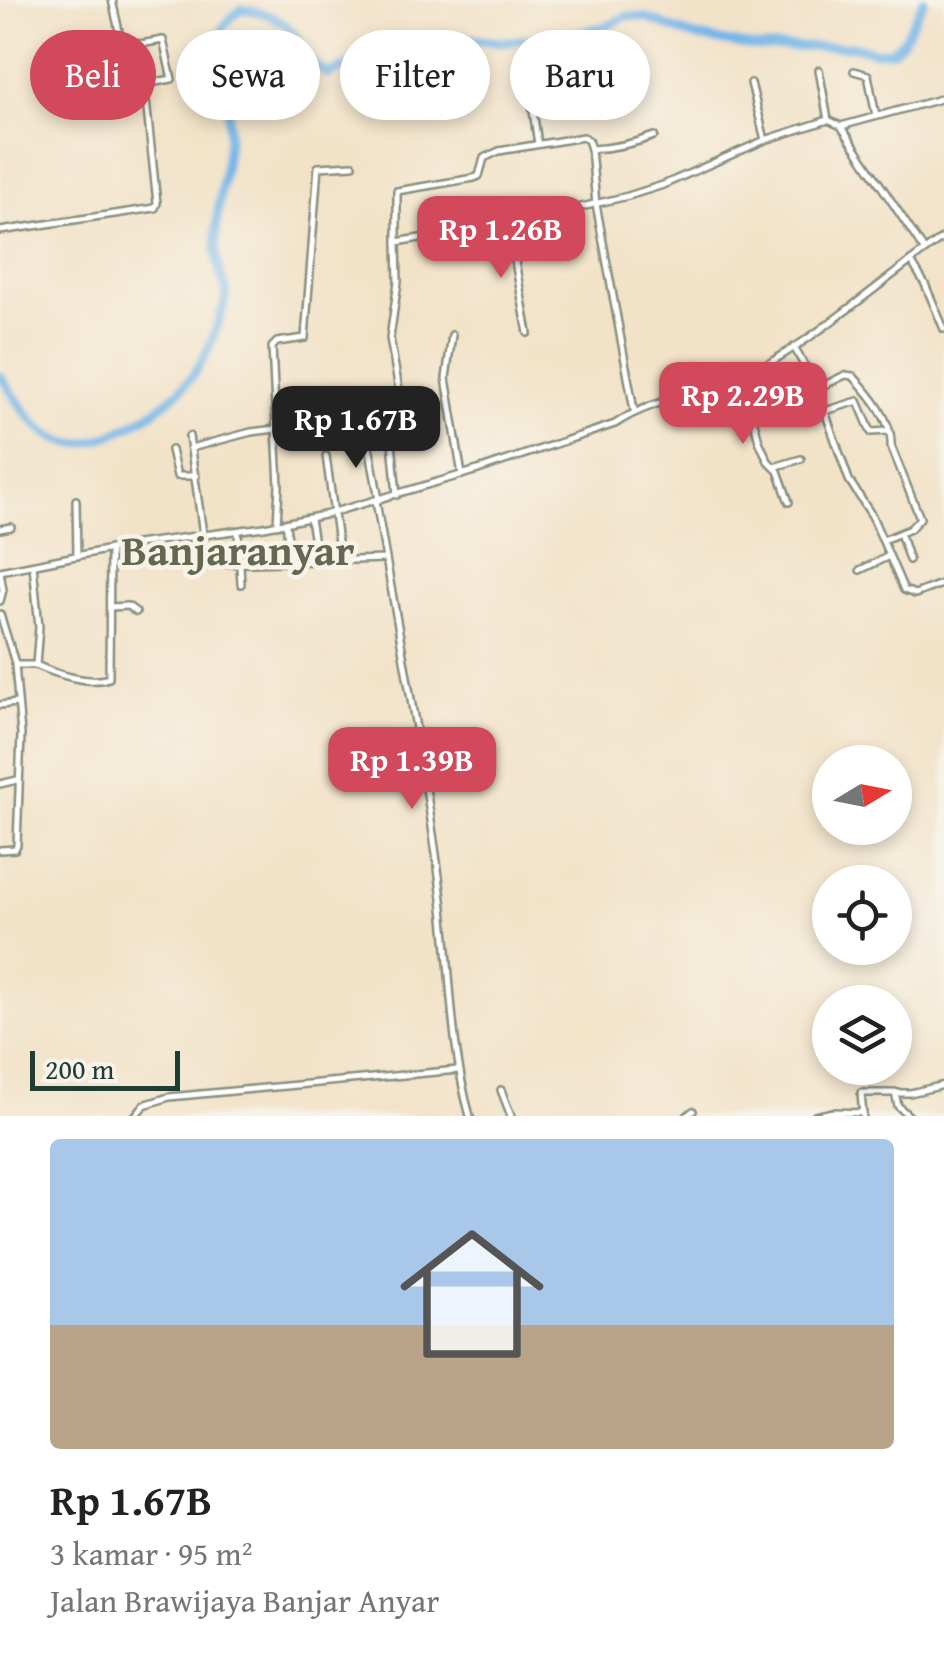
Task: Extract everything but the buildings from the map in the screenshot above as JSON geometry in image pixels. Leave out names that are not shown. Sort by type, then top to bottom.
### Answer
[{"type":"street","points":[[112,0],[119,30]]},
{"type":"street","points":[[156,41],[164,40],[172,78],[156,82]]},
{"type":"street","points":[[819,70],[828,120]]},
{"type":"street","points":[[854,71],[868,75],[876,117]]},
{"type":"street","points":[[751,83],[765,140]]},
{"type":"street","points":[[841,126],[944,98]]},
{"type":"street","points":[[0,231],[155,208],[158,203],[149,120]]},
{"type":"street","points":[[534,120],[538,144]]},
{"type":"street","points":[[397,242],[596,204],[663,185],[765,140],[828,120],[841,126],[924,250]]},
{"type":"street","points":[[591,150],[632,144],[654,136]]},
{"type":"street","points":[[398,495],[392,442],[400,396],[390,347],[398,282],[396,192],[476,178],[489,155],[584,138],[591,150],[596,204],[634,410]]},
{"type":"street","points":[[277,526],[279,486],[272,346],[305,338],[318,168],[353,165]]},
{"type":"street","points":[[508,223],[528,334]]},
{"type":"street","points":[[0,602],[0,572],[204,534],[277,526],[333,513],[614,424],[634,410],[742,376],[794,347],[944,237]]},
{"type":"street","points":[[911,261],[942,312],[944,328]]},
{"type":"street","points":[[452,335],[446,378],[462,474]]},
{"type":"street","points":[[794,347],[818,389],[849,480],[883,540],[904,590],[910,594],[944,583]]},
{"type":"street","points":[[742,376],[759,441],[789,502]]},
{"type":"street","points":[[818,389],[853,376],[875,402],[889,431],[906,485],[920,513],[919,521],[883,540]]},
{"type":"street","points":[[825,411],[858,401],[870,431],[889,431]]},
{"type":"street","points":[[191,448],[276,429]]},
{"type":"street","points":[[367,435],[441,888],[458,1070],[470,1116]]},
{"type":"street","points":[[189,436],[204,534]]},
{"type":"street","points":[[171,450],[177,476],[196,476]]},
{"type":"street","points":[[326,456],[340,558]]},
{"type":"street","points":[[774,467],[801,458]]},
{"type":"street","points":[[76,500],[77,556]]},
{"type":"street","points":[[310,519],[313,560]]},
{"type":"street","points":[[286,524],[291,561]]},
{"type":"street","points":[[0,530],[11,527]]},
{"type":"street","points":[[238,531],[241,584]]},
{"type":"street","points":[[900,533],[910,560]]},
{"type":"street","points":[[15,664],[107,680],[110,550]]},
{"type":"street","points":[[860,570],[889,556]]},
{"type":"street","points":[[221,564],[386,559]]},
{"type":"street","points":[[32,565],[39,627],[36,665]]},
{"type":"street","points":[[110,607],[128,606],[136,612]]},
{"type":"street","points":[[0,614],[15,664],[21,734],[17,847],[0,850]]},
{"type":"street","points":[[0,705],[17,702]]},
{"type":"street","points":[[0,784],[18,780]]},
{"type":"street","points":[[135,1116],[144,1105],[169,1097],[458,1070]]},
{"type":"street","points":[[814,1116],[828,1112],[863,1114],[861,1093],[910,1094],[944,1086]]},
{"type":"street","points":[[501,1090],[511,1116]]},
{"type":"street","points":[[895,1092],[896,1104],[909,1116]]},
{"type":"waterway","points":[[0,376],[25,411],[48,434],[80,444],[141,420],[177,393],[203,360],[227,292],[216,247],[229,131],[219,42],[224,26],[241,9],[265,14],[286,25],[313,62],[328,74],[416,39],[439,35],[500,42],[571,34],[607,26],[627,16],[645,17],[691,36],[759,48],[853,46],[875,52],[892,51],[903,40],[924,0]]},
{"type":"district","name":"Banjaranyar","points":[[238,550]]}]
